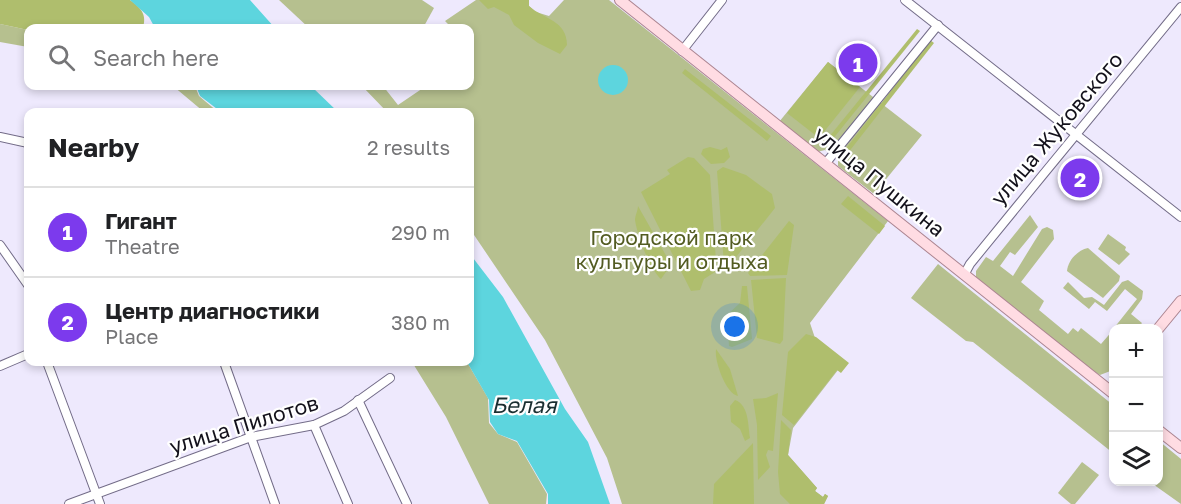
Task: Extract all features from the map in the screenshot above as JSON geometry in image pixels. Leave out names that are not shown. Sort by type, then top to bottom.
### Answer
[{"type":"main road","name":"улица Пушкина","points":[[620,0],[682,51],[827,161],[963,275],[1109,387]]},
{"type":"main road","points":[[1162,324],[1181,301]]},
{"type":"main road","points":[[1161,432],[1181,448]]},
{"type":"street","points":[[682,51],[722,0]]},
{"type":"street","points":[[905,0],[1181,217]]},
{"type":"street","name":"улица Жуковского","points":[[963,275],[1066,144],[1077,135],[1181,7]]},
{"type":"street","points":[[827,161],[938,25]]},
{"type":"street","points":[[0,137],[24,142]]},
{"type":"street","points":[[0,245],[24,279]]},
{"type":"street","points":[[0,366],[24,356]]},
{"type":"street","points":[[48,366],[100,504]]},
{"type":"street","points":[[225,366],[275,504]]},
{"type":"street","name":"улица Пилотов","points":[[69,504],[251,437],[314,424],[344,411],[390,378]]},
{"type":"street","points":[[358,400],[406,504]]},
{"type":"street","points":[[314,424],[348,504]]},
{"type":"green space","points":[[0,0],[130,0],[142,12],[144,19],[144,24],[24,24],[24,29],[0,24]]},
{"type":"green space","points":[[279,0],[422,0],[434,8],[425,24],[305,24]]},
{"type":"green space","name":"Городской парк культуры и отдыха","points":[[476,0],[529,0],[529,6],[536,12],[549,16],[564,0],[609,0],[888,221],[810,323],[815,338],[845,361],[793,428],[788,455],[817,488],[815,491],[823,497],[825,494],[828,496],[824,504],[622,504],[607,458],[545,340],[474,235],[474,108],[383,108],[366,90],[386,90],[398,105],[420,90],[474,90],[474,24],[448,24],[445,21]]},
{"type":"green space","points":[[479,0],[529,0],[529,6],[559,25],[566,37],[567,45],[560,54],[538,43],[514,25],[509,15],[494,7],[488,9]]},
{"type":"green space","points":[[0,24],[24,29],[24,46],[0,42]]},
{"type":"green space","points":[[917,29],[920,31],[828,145],[824,143]]},
{"type":"green space","points":[[930,40],[934,43],[844,158],[841,155]]},
{"type":"green space","points":[[828,62],[922,135],[874,194],[838,166],[838,159],[825,150],[817,152],[779,122]]},
{"type":"green space","points":[[828,62],[860,87],[819,138],[787,113]]},
{"type":"green space","points":[[685,69],[771,136],[767,141],[682,73]]},
{"type":"green space","points":[[178,90],[197,90],[199,96],[213,108],[199,108]]},
{"type":"green space","points":[[710,147],[721,150],[727,147],[730,157],[724,163],[711,164],[701,154],[703,149]]},
{"type":"green space","points":[[688,157],[694,158],[710,175],[716,261],[715,272],[704,279],[700,290],[691,291],[641,192],[670,174],[667,170]]},
{"type":"green space","points":[[723,167],[746,175],[772,194],[775,208],[729,266],[724,265],[717,171]]},
{"type":"green space","points":[[848,196],[885,226],[879,234],[841,204]]},
{"type":"green space","points":[[638,206],[668,259],[668,269],[661,279],[648,260],[638,234],[635,220]]},
{"type":"green space","points":[[1030,215],[1038,227],[1015,255],[1010,252],[1000,266],[1013,276],[1042,229],[1047,227],[1053,230],[1054,239],[1021,282],[1044,301],[1039,310],[1068,334],[1073,328],[1078,332],[1081,328],[1101,344],[1109,335],[1109,372],[1100,375],[1092,370],[976,277],[976,271],[986,257],[993,261]]},
{"type":"green space","points":[[789,221],[794,225],[787,275],[750,276],[748,273]]},
{"type":"green space","points":[[1108,234],[1126,247],[1125,250],[1130,254],[1119,265],[1098,249]]},
{"type":"green space","points":[[1088,248],[1120,276],[1119,281],[1103,298],[1067,271],[1074,256]]},
{"type":"green space","points":[[938,264],[1109,402],[1109,450],[973,342],[966,341],[911,298]]},
{"type":"green space","points":[[786,278],[783,340],[780,344],[757,338],[751,280]]},
{"type":"green space","points":[[1128,280],[1143,291],[1142,299],[1131,314],[1141,324],[1117,324],[1137,299],[1125,289],[1107,311],[1095,302],[1089,309],[1063,288],[1068,282],[1084,298],[1092,297],[1104,305],[1122,282]]},
{"type":"green space","points":[[742,286],[747,286],[752,339],[732,347],[729,346],[727,315],[740,303]]},
{"type":"green space","points":[[806,334],[816,337],[849,363],[841,373],[837,370],[794,425],[782,415],[788,352]]},
{"type":"green space","points":[[716,349],[730,369],[738,396],[729,390],[725,383],[717,361]]},
{"type":"green space","points":[[414,366],[469,366],[488,398],[489,423],[498,434],[517,442],[547,494],[546,504],[489,504],[446,417]]},
{"type":"green space","points":[[778,393],[773,451],[768,450],[766,455],[770,467],[758,480],[757,425],[753,399],[766,398]]},
{"type":"green space","points":[[735,400],[743,406],[747,416],[750,438],[745,441],[740,429],[731,422],[730,406]]},
{"type":"green space","points":[[781,420],[791,430],[788,455],[817,488],[815,491],[823,497],[825,494],[828,496],[824,504],[790,504],[780,494],[778,472]]},
{"type":"green space","points":[[753,443],[754,504],[713,504],[714,484]]},
{"type":"green space","points":[[1163,444],[1181,459],[1181,504],[1156,486],[1163,486]]},
{"type":"green space","points":[[1082,462],[1099,475],[1075,504],[1071,504],[1058,493]]},
{"type":"water","points":[[130,0],[250,0],[271,24],[153,24],[149,17]]},
{"type":"water","points":[[613,65],[624,69],[628,80],[624,91],[613,95],[602,91],[598,80],[602,69]]},
{"type":"water","points":[[198,90],[315,90],[334,108],[216,108],[200,96]]},
{"type":"water","name":"Белая","points":[[474,259],[503,297],[565,409],[588,442],[610,504],[548,504],[548,494],[517,441],[498,434],[490,422],[489,400],[469,366],[474,366]]},
{"type":"place","name":"Гигант","points":[[858,63]]},
{"type":"place","name":"Центр диагностики","points":[[1080,178]]}]
